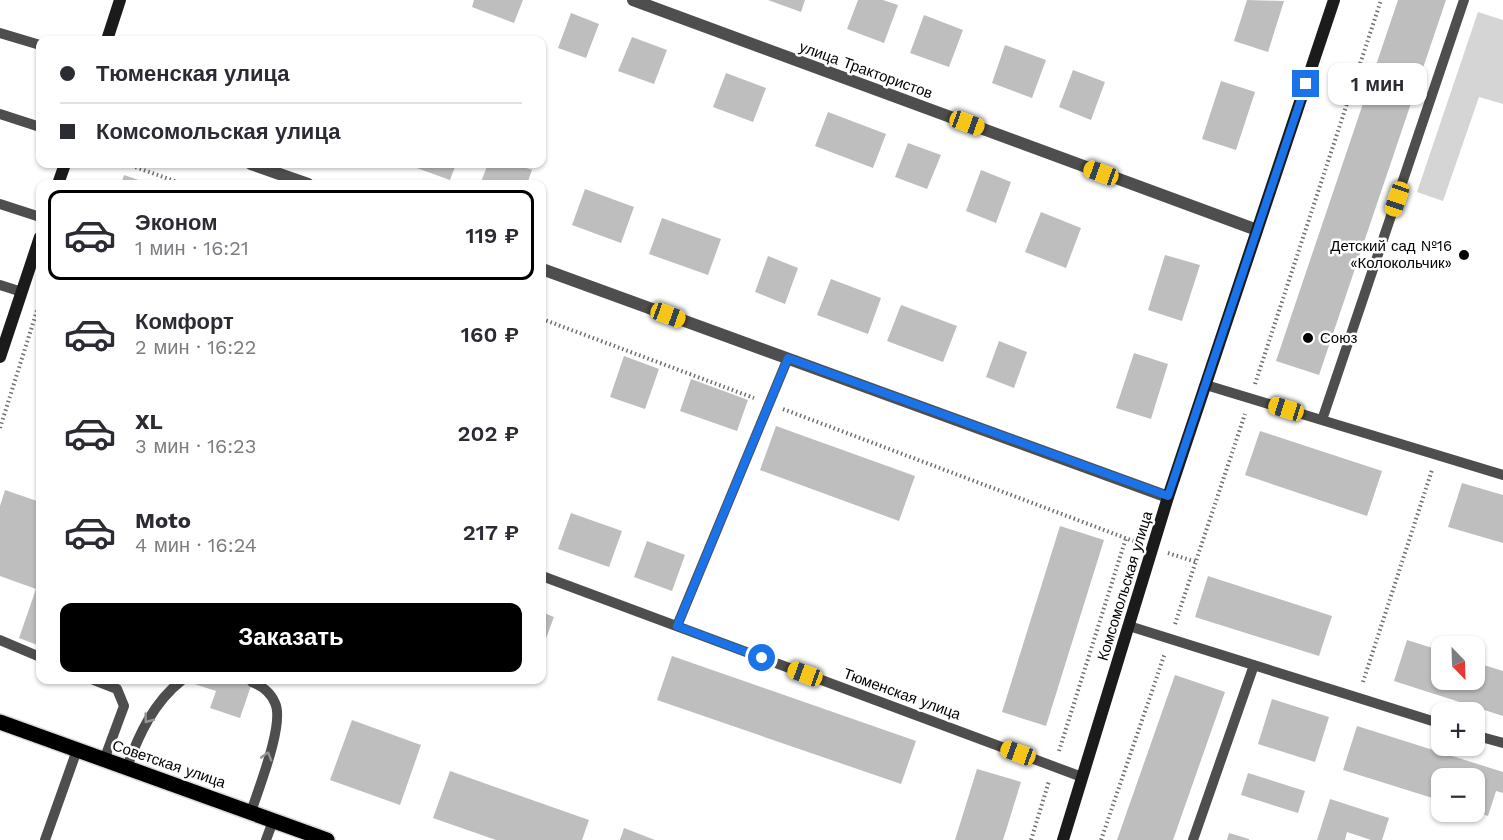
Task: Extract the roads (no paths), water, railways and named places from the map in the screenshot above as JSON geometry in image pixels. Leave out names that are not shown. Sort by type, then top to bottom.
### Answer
[{"type":"main road","name":"Советская улица","points":[[0,723],[104,760],[128,766],[327,840]]},
{"type":"street","points":[[107,36],[120,0]]},
{"type":"street","name":"улица Трактористов","points":[[633,0],[1257,230]]},
{"type":"street","name":"Комсомольская улица","points":[[1063,840],[1168,496],[1334,0]]},
{"type":"street","points":[[263,168],[297,180]]},
{"type":"street","points":[[0,357],[36,249]]},
{"type":"street","points":[[546,270],[1168,496]]},
{"type":"lane","points":[[1322,420],[1464,0]]},
{"type":"lane","points":[[0,33],[36,44]]},
{"type":"lane","points":[[0,114],[36,126]]},
{"type":"lane","points":[[0,204],[36,216]]},
{"type":"lane","points":[[0,285],[22,292]]},
{"type":"lane","points":[[677,626],[788,358]]},
{"type":"lane","points":[[1206,385],[1503,475]]},
{"type":"lane","name":"Тюменская улица","points":[[546,577],[1082,777]]},
{"type":"lane","points":[[1129,626],[1431,721]]},
{"type":"lane","points":[[0,640],[36,655]]},
{"type":"lane","points":[[1193,840],[1254,665]]},
{"type":"lane","points":[[104,684],[117,689],[124,706],[104,760]]},
{"type":"lane","points":[[128,766],[141,729],[177,684]]},
{"type":"lane","points":[[251,812],[278,722],[276,704],[262,686],[257,684]]},
{"type":"lane","points":[[1485,738],[1503,744]]},
{"type":"lane","points":[[45,840],[77,750]]},
{"type":"lane","points":[[266,840],[273,821]]},
{"type":"place","name":"Детский сад №16 «Колокольчик»","points":[[1464,255]]},
{"type":"place","name":"Союз","points":[[1308,338]]}]
